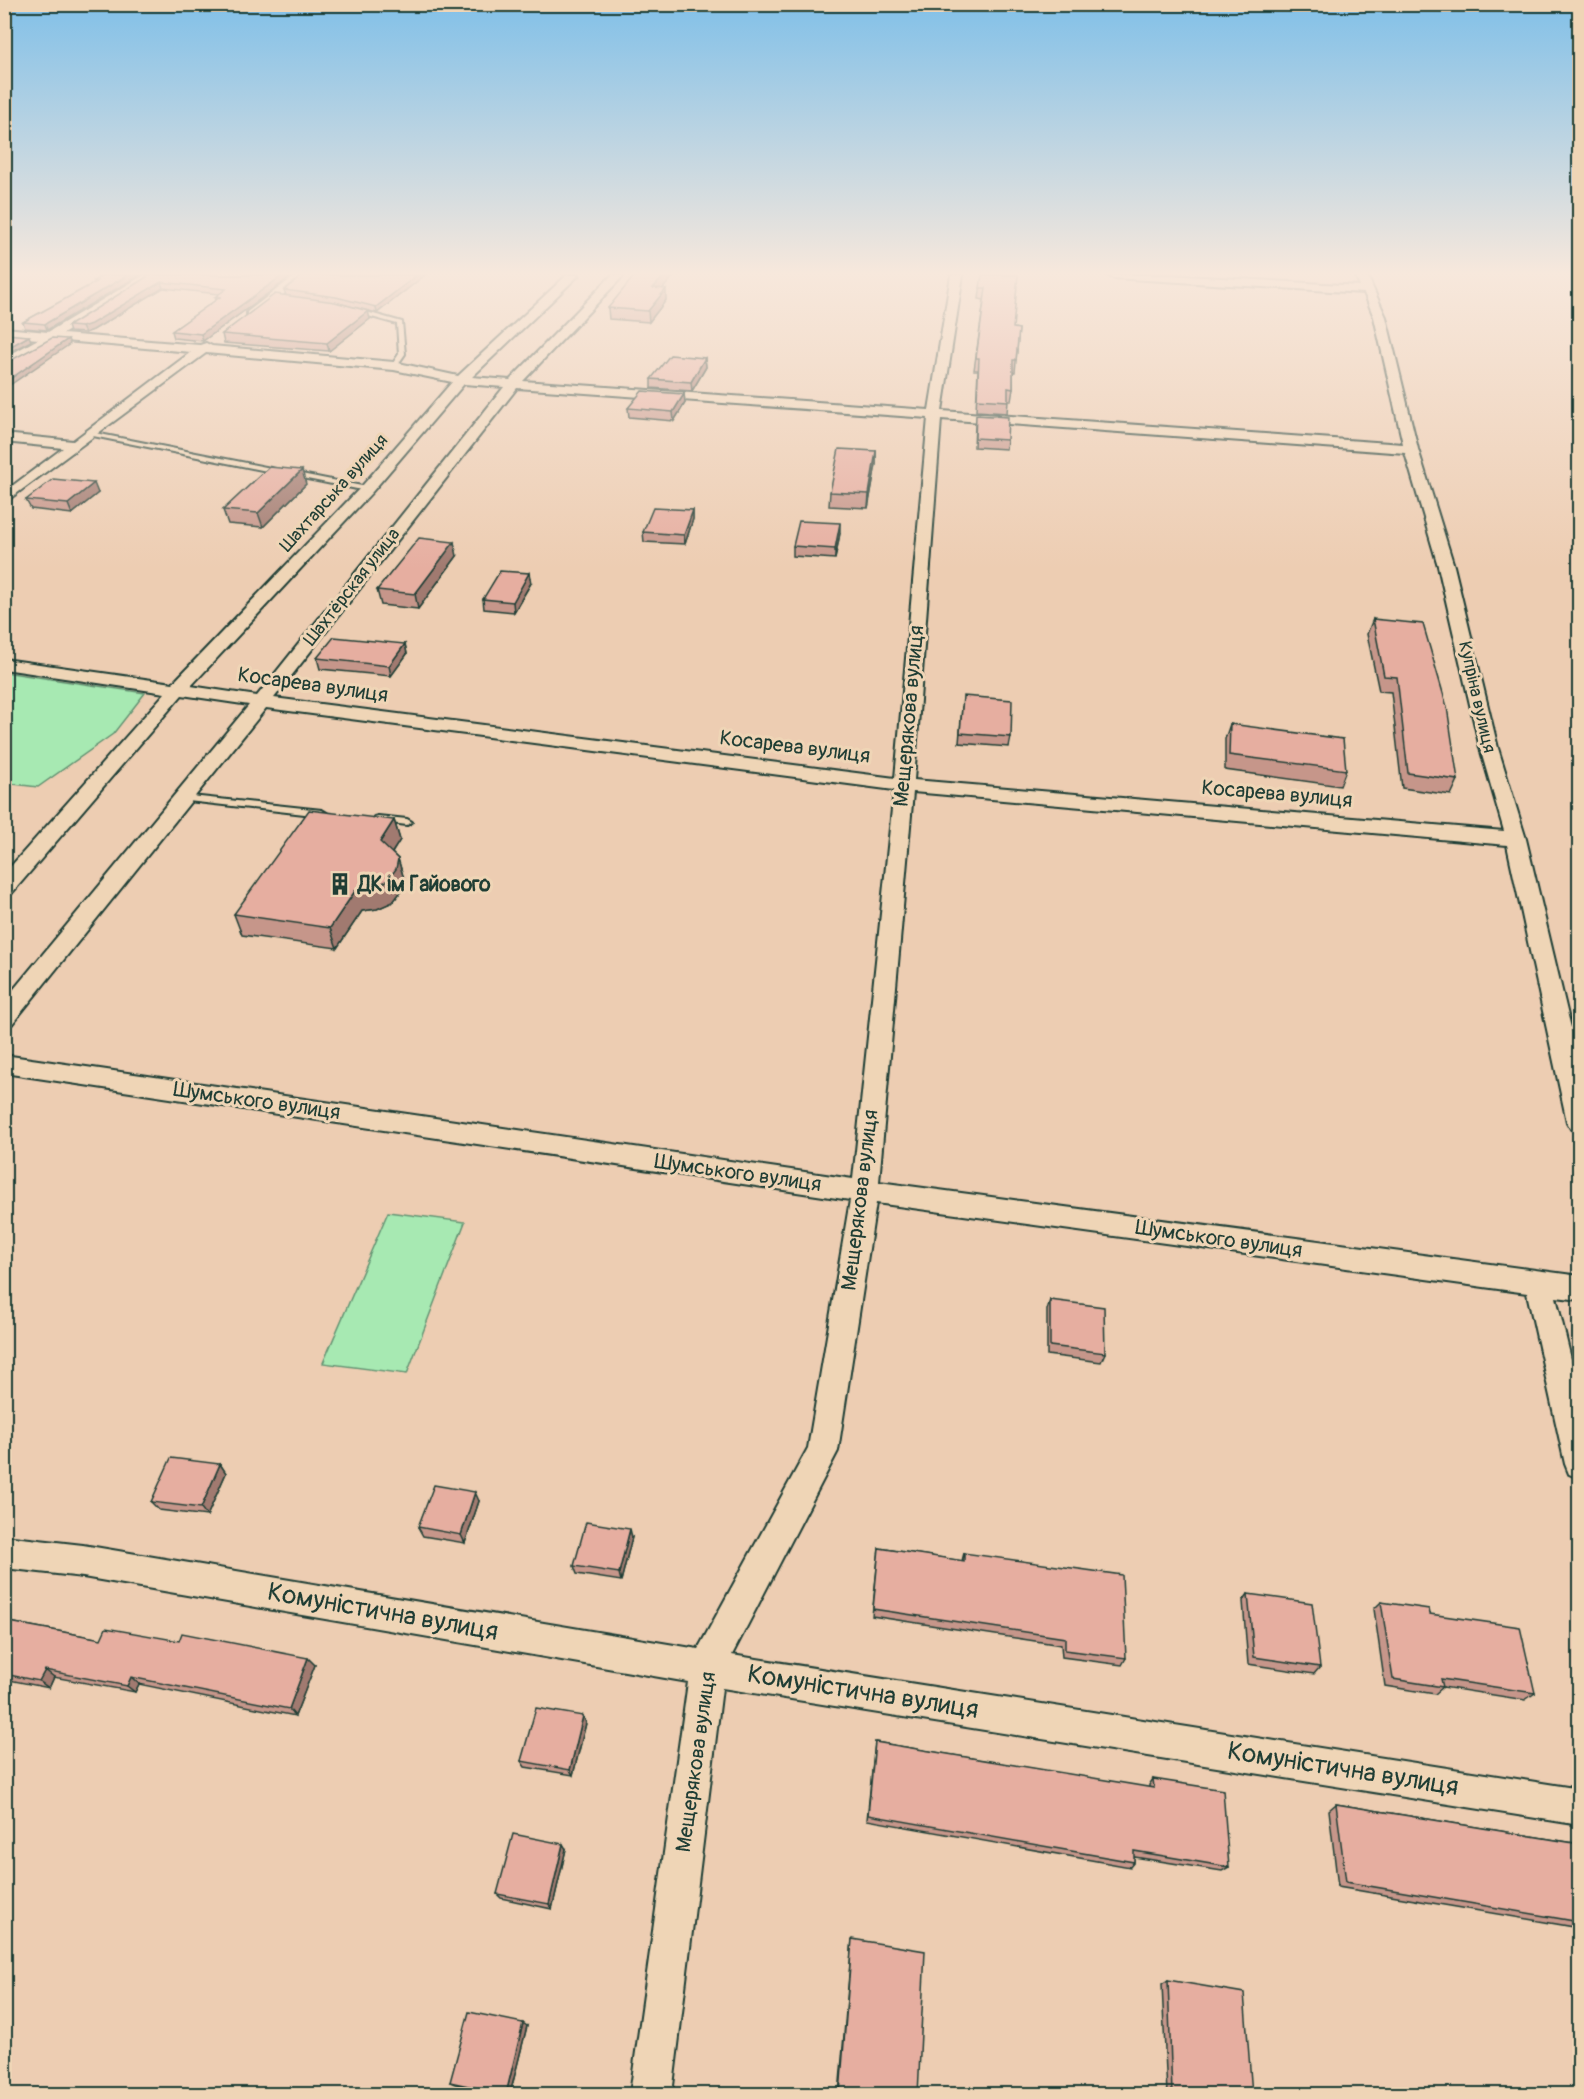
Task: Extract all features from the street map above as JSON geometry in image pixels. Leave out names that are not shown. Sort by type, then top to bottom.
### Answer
[{"type":"street","points":[[4,499],[171,373]]},
{"type":"street","points":[[427,373],[461,380],[1411,449]]},
{"type":"street","name":"Шахтарська вулиця","points":[[4,888],[177,690],[367,489],[469,373]]},
{"type":"street","name":"Шахтёрская улица","points":[[4,1018],[261,702],[524,373]]},
{"type":"street","name":"Мещерякова вулиця","points":[[651,2094],[707,1668],[823,1451],[865,1191],[904,785],[934,414],[941,373]]},
{"type":"street","name":"Купріна вулиця","points":[[1393,373],[1411,449],[1446,566],[1489,748],[1516,839],[1580,1122]]},
{"type":"street","points":[[4,438],[76,445]]},
{"type":"street","name":"Косарева вулиця","points":[[4,664],[261,702],[904,785],[1516,839]]},
{"type":"street","name":"Шумського вулиця","points":[[4,1064],[865,1191],[1580,1288]]},
{"type":"street","points":[[1539,1283],[1580,1464]]},
{"type":"street","name":"Комуністична вулиця","points":[[4,1552],[83,1561],[707,1668],[1580,1807]]},
{"type":"lane","points":[[90,434],[367,489]]},
{"type":"lane","points":[[182,798],[336,814]]},
{"type":"lane","points":[[372,818],[407,822]]},
{"type":"green space","points":[[4,672],[145,693],[113,734],[38,787],[5,783]]},
{"type":"green space","points":[[388,1212],[465,1222],[407,1374],[323,1363]]},
{"type":"building","points":[[4,373],[19,373],[4,383]]},
{"type":"building","points":[[656,373],[696,373],[691,382],[651,379]]},
{"type":"building","points":[[978,373],[1013,373],[1013,389],[1008,388],[1008,401],[977,399]]},
{"type":"building","points":[[642,391],[684,394],[673,412],[628,408]]},
{"type":"building","points":[[976,415],[1008,417],[1007,440],[975,438]]},
{"type":"building","points":[[839,449],[876,451],[869,494],[830,492]]},
{"type":"building","points":[[269,467],[302,470],[258,513],[223,510]]},
{"type":"building","points":[[53,479],[94,483],[68,504],[26,500]]},
{"type":"building","points":[[653,508],[693,510],[684,535],[643,532]]},
{"type":"building","points":[[799,521],[840,523],[835,549],[793,546]]},
{"type":"building","points":[[419,538],[454,542],[415,594],[377,590]]},
{"type":"building","points":[[500,571],[529,573],[513,602],[483,599]]},
{"type":"building","points":[[1373,619],[1423,624],[1447,707],[1458,780],[1408,773],[1397,677],[1384,676]]},
{"type":"building","points":[[334,637],[405,644],[389,666],[317,658]]},
{"type":"building","points":[[963,696],[1012,700],[1011,737],[960,733]]},
{"type":"building","points":[[1230,724],[1343,739],[1346,770],[1229,755]]},
{"type":"building","name":"ДК ім Гайового","points":[[309,810],[394,820],[380,842],[398,859],[396,869],[387,881],[371,888],[355,891],[330,928],[234,914]]},
{"type":"building","points":[[1050,1300],[1104,1307],[1105,1353],[1050,1346]]},
{"type":"building","points":[[171,1458],[220,1464],[201,1508],[151,1502]]},
{"type":"building","points":[[434,1485],[475,1492],[461,1535],[418,1527]]},
{"type":"building","points":[[586,1522],[630,1529],[619,1573],[574,1566]]},
{"type":"building","points":[[879,1548],[964,1561],[964,1553],[1122,1575],[1126,1658],[1065,1650],[1065,1638],[873,1609]]},
{"type":"building","points":[[1248,1594],[1312,1603],[1320,1667],[1254,1657]]},
{"type":"building","points":[[1381,1602],[1429,1609],[1430,1614],[1520,1627],[1535,1693],[1441,1679],[1443,1687],[1393,1679]]},
{"type":"building","points":[[4,1621],[101,1639],[106,1628],[179,1641],[182,1633],[308,1658],[289,1709],[131,1677],[127,1686],[45,1670],[39,1681],[4,1674]]},
{"type":"building","points":[[536,1708],[583,1716],[570,1770],[521,1761]]},
{"type":"building","points":[[875,1742],[1154,1788],[1153,1779],[1223,1790],[1229,1867],[1134,1851],[1134,1862],[868,1815]]},
{"type":"building","points":[[1336,1804],[1580,1844],[1580,1922],[1346,1882]]},
{"type":"building","points":[[513,1834],[563,1844],[549,1904],[497,1894]]},
{"type":"building","points":[[852,1939],[925,1951],[918,2094],[840,2094]]},
{"type":"building","points":[[1168,1980],[1244,1993],[1252,2094],[1172,2094]]},
{"type":"building","points":[[469,2012],[523,2023],[506,2094],[450,2082]]},
{"type":"place","name":"ДК ім Гайового","points":[[340,884]]}]
